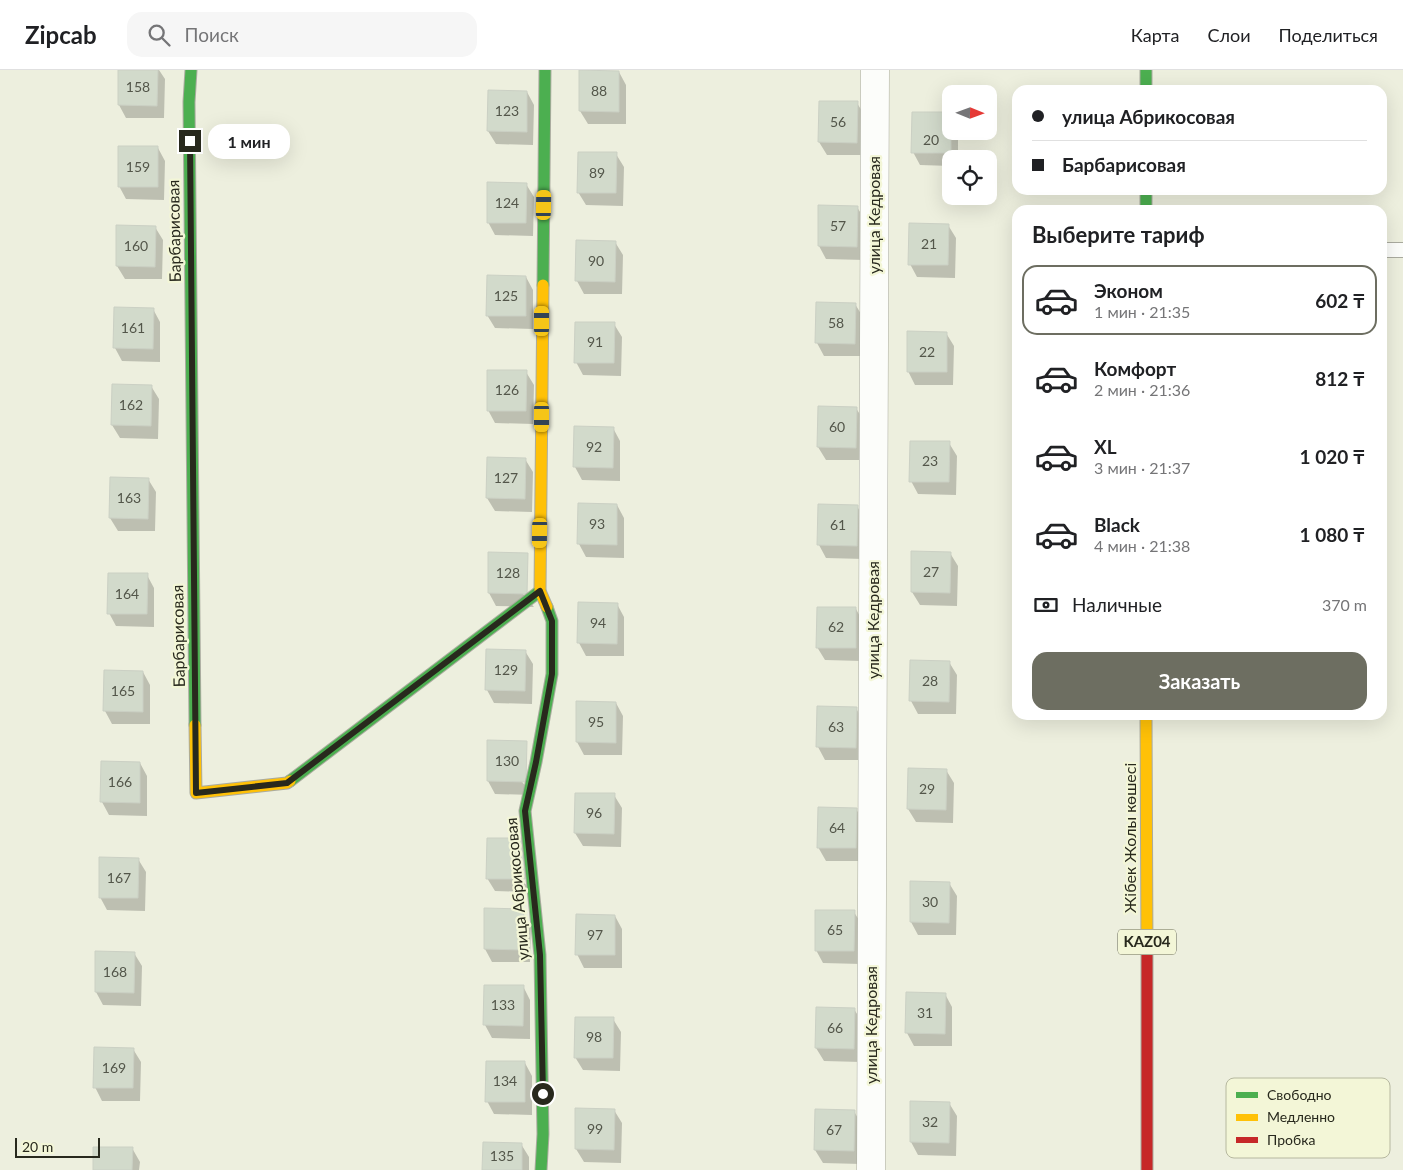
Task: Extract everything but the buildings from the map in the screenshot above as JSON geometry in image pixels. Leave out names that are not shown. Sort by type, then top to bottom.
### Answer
[{"type":"main road","name":"Барбарисовая","points":[[191,70],[189,102],[196,793],[287,783],[540,591]]},
{"type":"main road","name":"улица Абрикосовая","points":[[541,1170],[544,1134],[540,955],[525,811],[552,674],[552,621],[540,591],[545,70]]},
{"type":"main road","points":[[1146,70],[1146,85]]},
{"type":"main road","name":"Жібек Жолы көшесі","points":[[1146,720],[1147,1170]]},
{"type":"street","name":"улица Кедровая","points":[[871,1170],[875,70]]},
{"type":"lane","points":[[1387,250],[1403,250]]},
{"type":"traffic: fast","points":[[191,70],[189,102],[195,725]]},
{"type":"traffic: fast","points":[[543,285],[545,70]]},
{"type":"traffic: fast","points":[[1146,70],[1146,85]]},
{"type":"traffic: fast","points":[[1146,195],[1146,205]]},
{"type":"traffic: fast","points":[[290,781],[540,591]]},
{"type":"traffic: fast","points":[[541,1170],[543,1134],[540,955],[525,811],[552,674],[552,621],[547,607]]},
{"type":"traffic: slow","points":[[543,285],[540,591],[547,607]]},
{"type":"traffic: slow","points":[[1146,720],[1147,953]]},
{"type":"traffic: slow","points":[[195,725],[196,793],[287,783],[290,781]]},
{"type":"traffic: jam","points":[[1147,953],[1147,1170]]},
{"type":"route","points":[[190,141],[196,793],[287,783],[540,591],[552,621],[552,674],[525,811],[540,955],[543,1094]]}]
